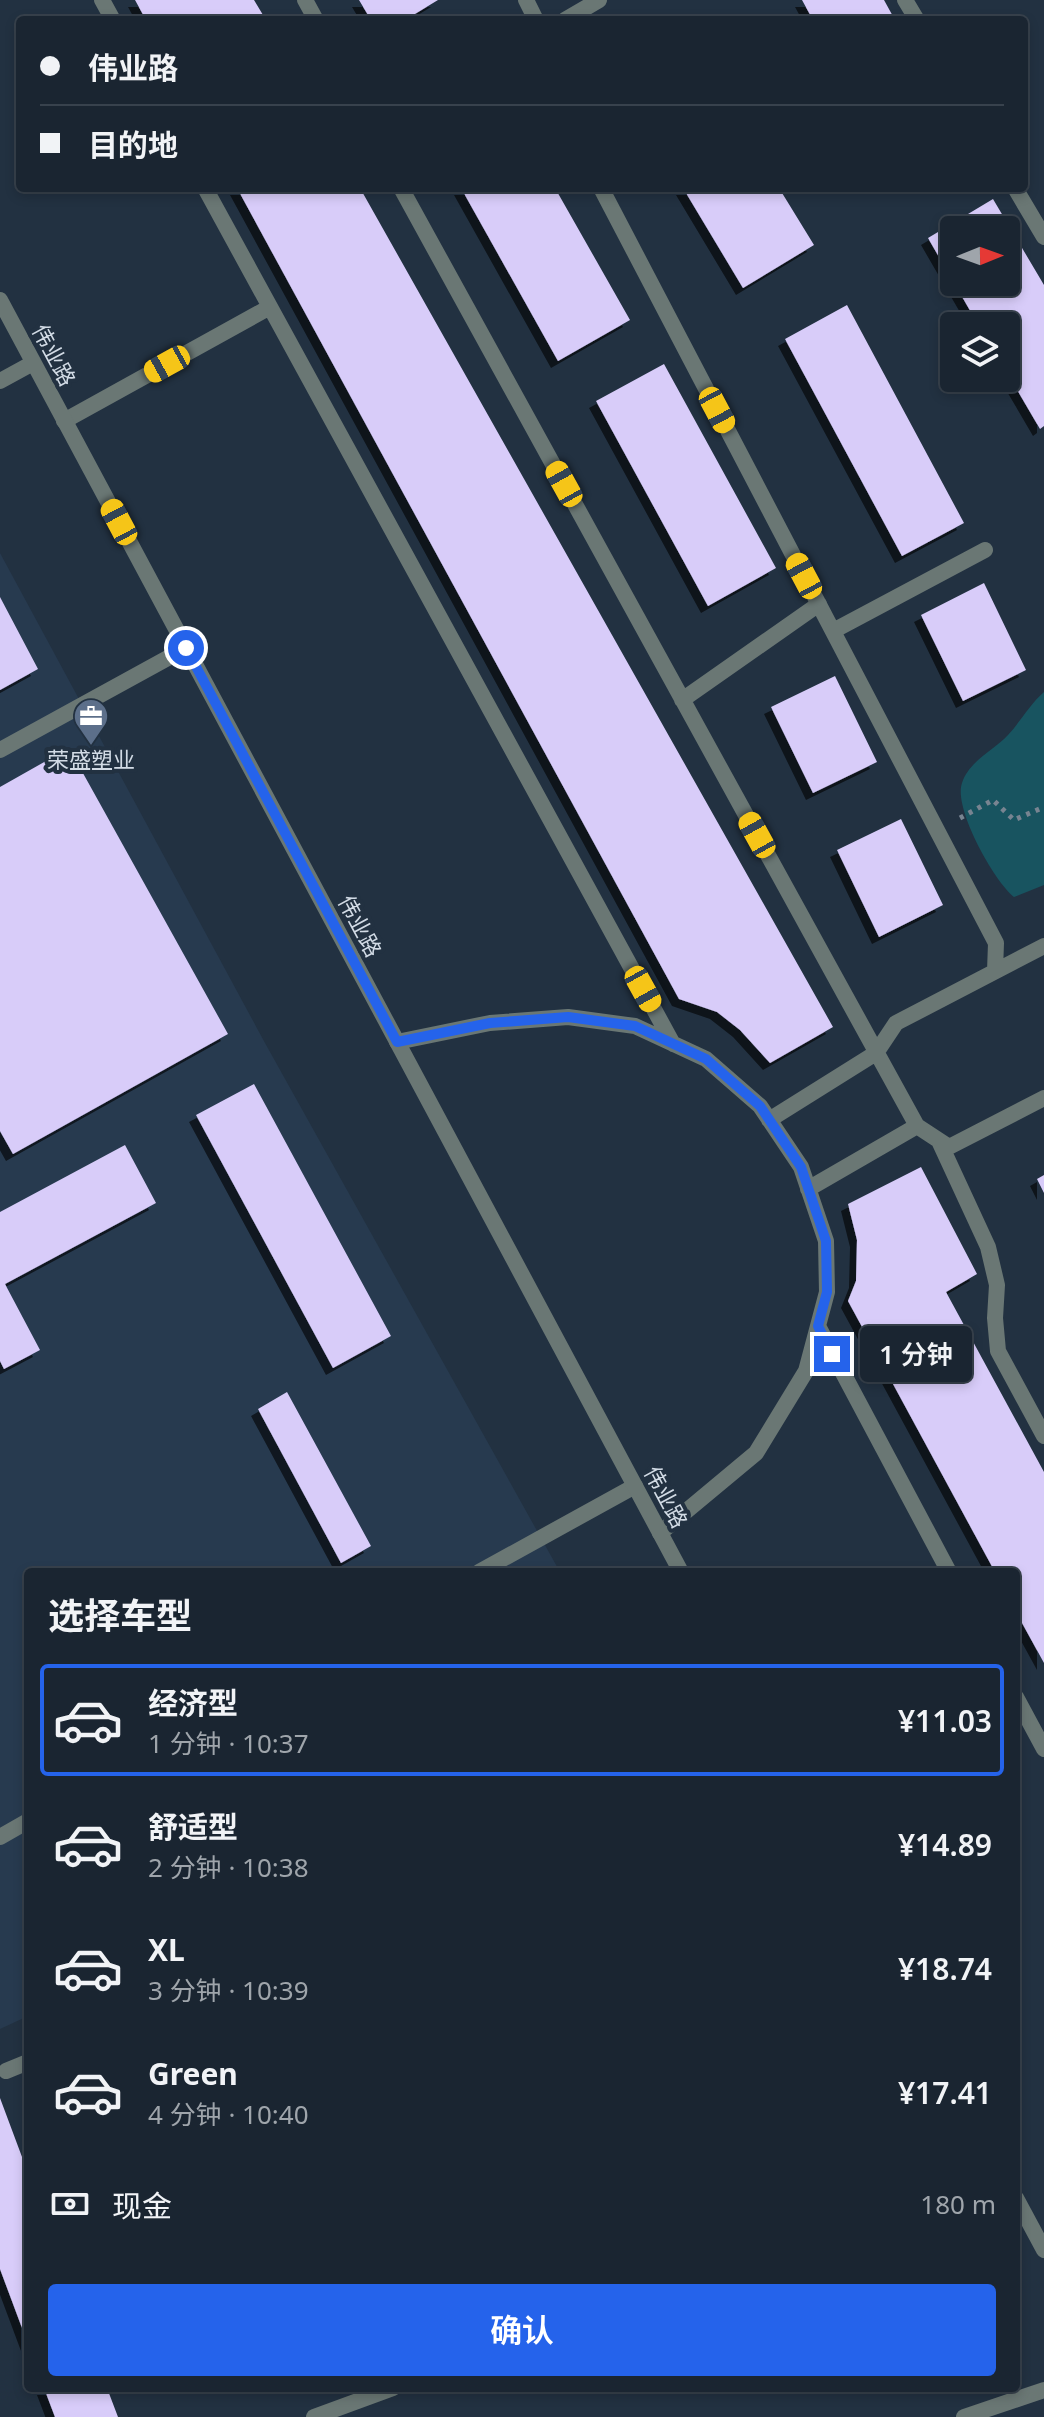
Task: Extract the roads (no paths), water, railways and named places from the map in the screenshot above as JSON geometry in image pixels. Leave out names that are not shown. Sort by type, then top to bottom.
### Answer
[{"type":"street","points":[[572,16],[599,0]]},
{"type":"street","points":[[207,192],[673,1044]]},
{"type":"street","points":[[403,192],[917,1126],[949,1147],[1044,1098]]},
{"type":"street","points":[[603,192],[996,943],[995,971]]},
{"type":"street","points":[[1017,192],[1044,237]]},
{"type":"street","name":"伟业路","points":[[0,300],[679,1568]]},
{"type":"street","points":[[64,421],[270,307]]},
{"type":"street","points":[[0,381],[33,363]]},
{"type":"street","points":[[833,631],[985,550]]},
{"type":"street","points":[[682,700],[819,604]]},
{"type":"street","points":[[0,750],[186,648]]},
{"type":"street","points":[[769,1120],[876,1053],[896,1023],[1044,946]]},
{"type":"street","points":[[397,1042],[490,1023],[568,1017],[635,1026],[706,1059],[760,1106],[801,1167],[826,1241],[827,1292],[806,1371],[756,1453],[660,1533]]},
{"type":"street","points":[[808,1189],[917,1126]]},
{"type":"street","points":[[939,1141],[988,1247],[997,1285],[995,1318],[998,1351],[1044,1436]]},
{"type":"street","points":[[818,1326],[947,1568]]},
{"type":"street","points":[[486,1568],[635,1486]]},
{"type":"street","points":[[1020,1704],[1044,1749]]},
{"type":"street","points":[[0,1837],[24,1823]]},
{"type":"street","points":[[6,2071],[24,2064]]},
{"type":"street","points":[[1020,2205],[1044,2250]]},
{"type":"street","points":[[964,2417],[1044,2390]]},
{"type":"street","points":[[314,2417],[382,2392]]},
{"type":"place","name":"荣盛塑业","points":[[91,747]]}]
